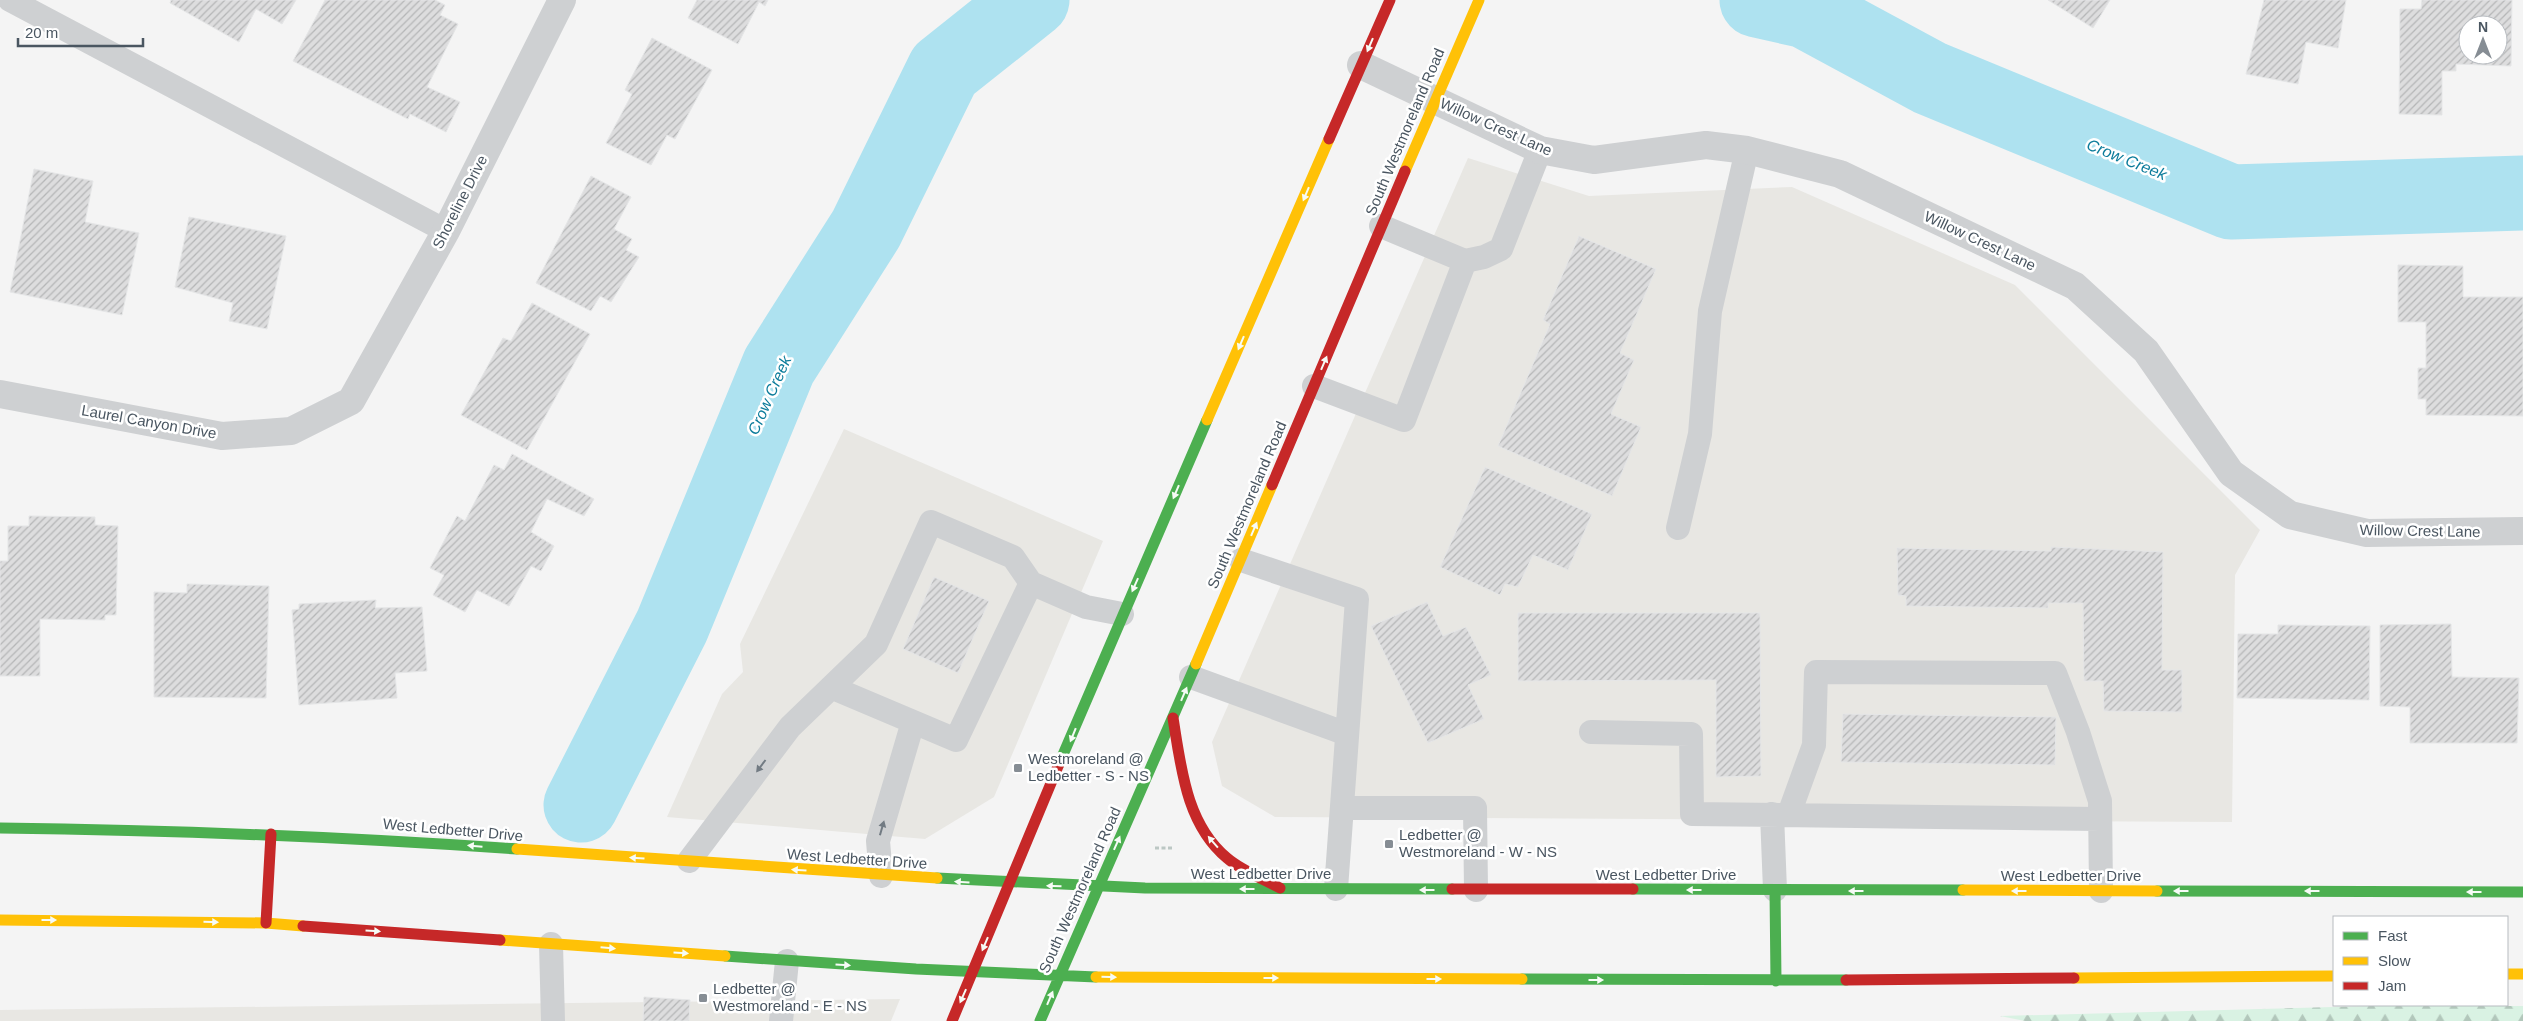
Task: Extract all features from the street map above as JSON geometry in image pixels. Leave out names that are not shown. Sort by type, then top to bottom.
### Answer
[{"type":"main road","points":[[952,1021],[1122,614],[1390,0]]},
{"type":"main road","name":"South Westmoreland Road","points":[[1040,1021],[1097,887],[1191,677],[1434,100],[1479,0]]},
{"type":"main road","points":[[1173,718],[1188,801],[1201,827],[1226,857],[1281,889]]},
{"type":"main road","name":"West Ledbetter Drive","points":[[0,828],[99,828],[379,839],[881,876],[1097,887],[1476,890],[2523,892]]},
{"type":"main road","points":[[266,923],[271,834]]},
{"type":"main road","points":[[1775,890],[1776,981]]},
{"type":"main road","points":[[0,920],[266,923],[787,961],[1060,975],[1776,981],[2333,976]]},
{"type":"main road","points":[[2508,974],[2523,974]]},
{"type":"street","name":"Shoreline Drive","points":[[352,401],[446,231],[562,0]]},
{"type":"street","name":"Willow Crest Lane","points":[[1362,65],[1540,150],[1594,160],[1706,145],[1747,150],[1840,174],[2075,286],[2146,351],[2231,473],[2290,515],[2367,533],[2523,531]]},
{"type":"street","name":"Laurel Canyon Drive","points":[[0,394],[222,436],[291,431],[352,401]]},
{"type":"lane","points":[[10,0],[446,231]]},
{"type":"lane","points":[[1381,226],[1465,261],[1484,257],[1501,249],[1540,150]]},
{"type":"lane","points":[[1678,528],[1700,434],[1710,310],[1747,150]]},
{"type":"lane","points":[[1314,386],[1404,420],[1465,261]]},
{"type":"lane","points":[[689,862],[790,727],[833,688],[876,644],[931,522],[1013,557],[1031,583],[1086,607],[1122,614]]},
{"type":"lane","points":[[1240,560],[1357,600],[1336,889]]},
{"type":"lane","points":[[833,688],[956,740],[1031,583]]},
{"type":"lane","points":[[1775,890],[1780,814],[1814,745],[1816,672],[2055,674],[2078,732],[2100,801],[2101,891]]},
{"type":"lane","points":[[1191,677],[1348,734]]},
{"type":"lane","points":[[881,876],[878,841],[913,722]]},
{"type":"lane","points":[[1591,732],[1691,734],[1692,814],[2100,819]]},
{"type":"lane","points":[[1342,808],[1476,808],[1476,890]]},
{"type":"lane","points":[[551,944],[553,1021]]},
{"type":"lane","points":[[781,1021],[787,961]]},
{"type":"path","points":[[1147,848],[1177,848]]},
{"type":"shaded area","points":[[1468,158],[1589,196],[1792,187],[2015,285],[2260,530],[2235,575],[2232,822],[1275,817],[1222,786],[1212,742]]},
{"type":"shaded area","points":[[844,429],[1103,541],[994,797],[925,839],[667,817],[722,694],[743,672],[740,644]]},
{"type":"shaded area","points":[[900,999],[891,1021],[0,1021],[0,1010]]},
{"type":"green space","points":[[2372,1006],[2523,1006],[2523,1021],[2025,1021],[2000,1016]]},
{"type":"building","points":[[171,0],[296,0],[282,24],[256,9],[239,42],[170,3]]},
{"type":"building","points":[[325,0],[435,0],[445,5],[440,15],[458,24],[427,87],[460,102],[446,132],[410,114],[408,119],[293,61]]},
{"type":"building","points":[[697,0],[768,0],[765,6],[759,2],[738,44],[688,18]]},
{"type":"building","points":[[2048,0],[2110,0],[2093,28]]},
{"type":"building","points":[[2264,0],[2346,0],[2338,48],[2306,42],[2298,84],[2246,74]]},
{"type":"building","points":[[2422,0],[2512,0],[2511,66],[2484,65],[2508,65],[2508,15],[2458,15],[2458,64],[2456,64],[2456,71],[2442,71],[2442,115],[2399,114],[2400,9],[2421,9]]},
{"type":"building","points":[[652,38],[712,70],[675,139],[667,135],[651,165],[606,143],[632,94],[625,90]]},
{"type":"building","points":[[34,169],[93,181],[85,222],[139,233],[122,315],[10,292]]},
{"type":"building","points":[[591,176],[631,197],[614,229],[632,239],[626,250],[639,257],[611,302],[600,296],[591,311],[536,283]]},
{"type":"building","points":[[189,217],[286,236],[267,329],[229,321],[233,303],[175,287]]},
{"type":"building","points":[[1579,236],[1656,269],[1620,353],[1634,360],[1611,414],[1641,427],[1612,496],[1498,446],[1550,324],[1543,320]]},
{"type":"building","points":[[2398,265],[2463,266],[2463,297],[2523,297],[2523,416],[2426,415],[2426,399],[2418,399],[2418,368],[2426,368],[2426,322],[2398,322]]},
{"type":"building","points":[[532,303],[590,334],[527,450],[461,415],[503,338],[511,341]]},
{"type":"building","points":[[512,454],[594,499],[584,516],[547,499],[531,532],[554,546],[541,571],[531,566],[509,606],[477,590],[465,612],[433,595],[444,575],[430,568],[457,516],[465,521],[494,465],[504,470]]},
{"type":"building","points":[[1485,467],[1592,514],[1568,570],[1533,555],[1518,587],[1505,584],[1500,595],[1440,567]]},
{"type":"building","points":[[29,516],[95,517],[95,525],[118,526],[116,615],[105,615],[105,620],[40,619],[40,676],[0,676],[0,561],[8,561],[8,526],[29,526]]},
{"type":"building","points":[[2051,547],[2163,552],[2162,670],[2182,670],[2182,712],[2104,711],[2103,681],[2084,681],[2083,603],[2048,603],[2048,608],[1906,606],[1906,596],[1898,595],[1897,548],[2051,551]]},
{"type":"building","points":[[934,577],[989,601],[958,673],[903,649]]},
{"type":"building","points":[[187,584],[269,586],[266,698],[154,697],[154,592],[187,593]]},
{"type":"building","points":[[376,600],[375,608],[422,607],[427,671],[395,673],[397,698],[299,705],[292,610],[299,609],[299,604]]},
{"type":"building","points":[[1427,602],[1443,636],[1466,627],[1491,675],[1468,685],[1484,719],[1428,743],[1371,626]]},
{"type":"building","points":[[1518,613],[1760,613],[1761,776],[1716,777],[1716,680],[1518,681]]},
{"type":"building","points":[[2451,624],[2452,677],[2519,678],[2517,743],[2410,743],[2410,707],[2380,706],[2380,625]]},
{"type":"building","points":[[2278,625],[2370,626],[2369,700],[2237,698],[2238,634],[2278,634]]},
{"type":"building","points":[[1843,714],[2056,717],[2055,765],[1841,762]]},
{"type":"building","points":[[644,997],[690,1000],[689,1021],[643,1021]]},
{"type":"waterway","name":"Crow Creek","points":[[581,805],[672,626],[779,366],[866,229],[944,70],[1032,0]]},
{"type":"waterway","name":"Crow Creek","points":[[1757,0],[1806,11],[1930,78],[2231,202],[2523,193]]},
{"type":"traffic: fast","points":[[1059,764],[1207,420]]},
{"type":"traffic: fast","points":[[1040,1021],[1196,664]]},
{"type":"traffic: fast","points":[[0,828],[130,830],[259,835],[517,849]]},
{"type":"traffic: fast","points":[[937,878],[1145,888],[1452,889]]},
{"type":"traffic: fast","points":[[1633,889],[1963,890]]},
{"type":"traffic: fast","points":[[1775,890],[1776,981]]},
{"type":"traffic: fast","points":[[2157,891],[2523,892]]},
{"type":"traffic: fast","points":[[725,956],[916,969],[1096,977]]},
{"type":"traffic: fast","points":[[1522,979],[1846,980]]},
{"type":"traffic: slow","points":[[1405,171],[1479,0]]},
{"type":"traffic: slow","points":[[1207,420],[1329,139]]},
{"type":"traffic: slow","points":[[1196,664],[1272,485]]},
{"type":"traffic: slow","points":[[517,849],[937,878]]},
{"type":"traffic: slow","points":[[1963,890],[2157,891]]},
{"type":"traffic: slow","points":[[0,920],[266,923],[303,926]]},
{"type":"traffic: slow","points":[[500,940],[725,956]]},
{"type":"traffic: slow","points":[[2508,974],[2523,974]]},
{"type":"traffic: slow","points":[[2074,978],[2333,976]]},
{"type":"traffic: slow","points":[[1096,977],[1522,979]]},
{"type":"traffic: jam","points":[[1329,139],[1390,0]]},
{"type":"traffic: jam","points":[[1272,485],[1405,171]]},
{"type":"traffic: jam","points":[[1173,718],[1183,775],[1194,812],[1202,829],[1213,844],[1233,863],[1280,888]]},
{"type":"traffic: jam","points":[[952,1021],[1059,764]]},
{"type":"traffic: jam","points":[[266,923],[271,834]]},
{"type":"traffic: jam","points":[[1452,889],[1633,889]]},
{"type":"traffic: jam","points":[[303,926],[500,940]]},
{"type":"traffic: jam","points":[[1846,980],[2074,978]]},
{"type":"place","name":"Westmoreland @ Ledbetter - S - NS","points":[[1018,768]]},
{"type":"place","name":"Ledbetter @ Westmoreland - W - NS","points":[[1389,844]]},
{"type":"place","name":"Ledbetter @ Westmoreland - E - NS","points":[[703,998]]}]
